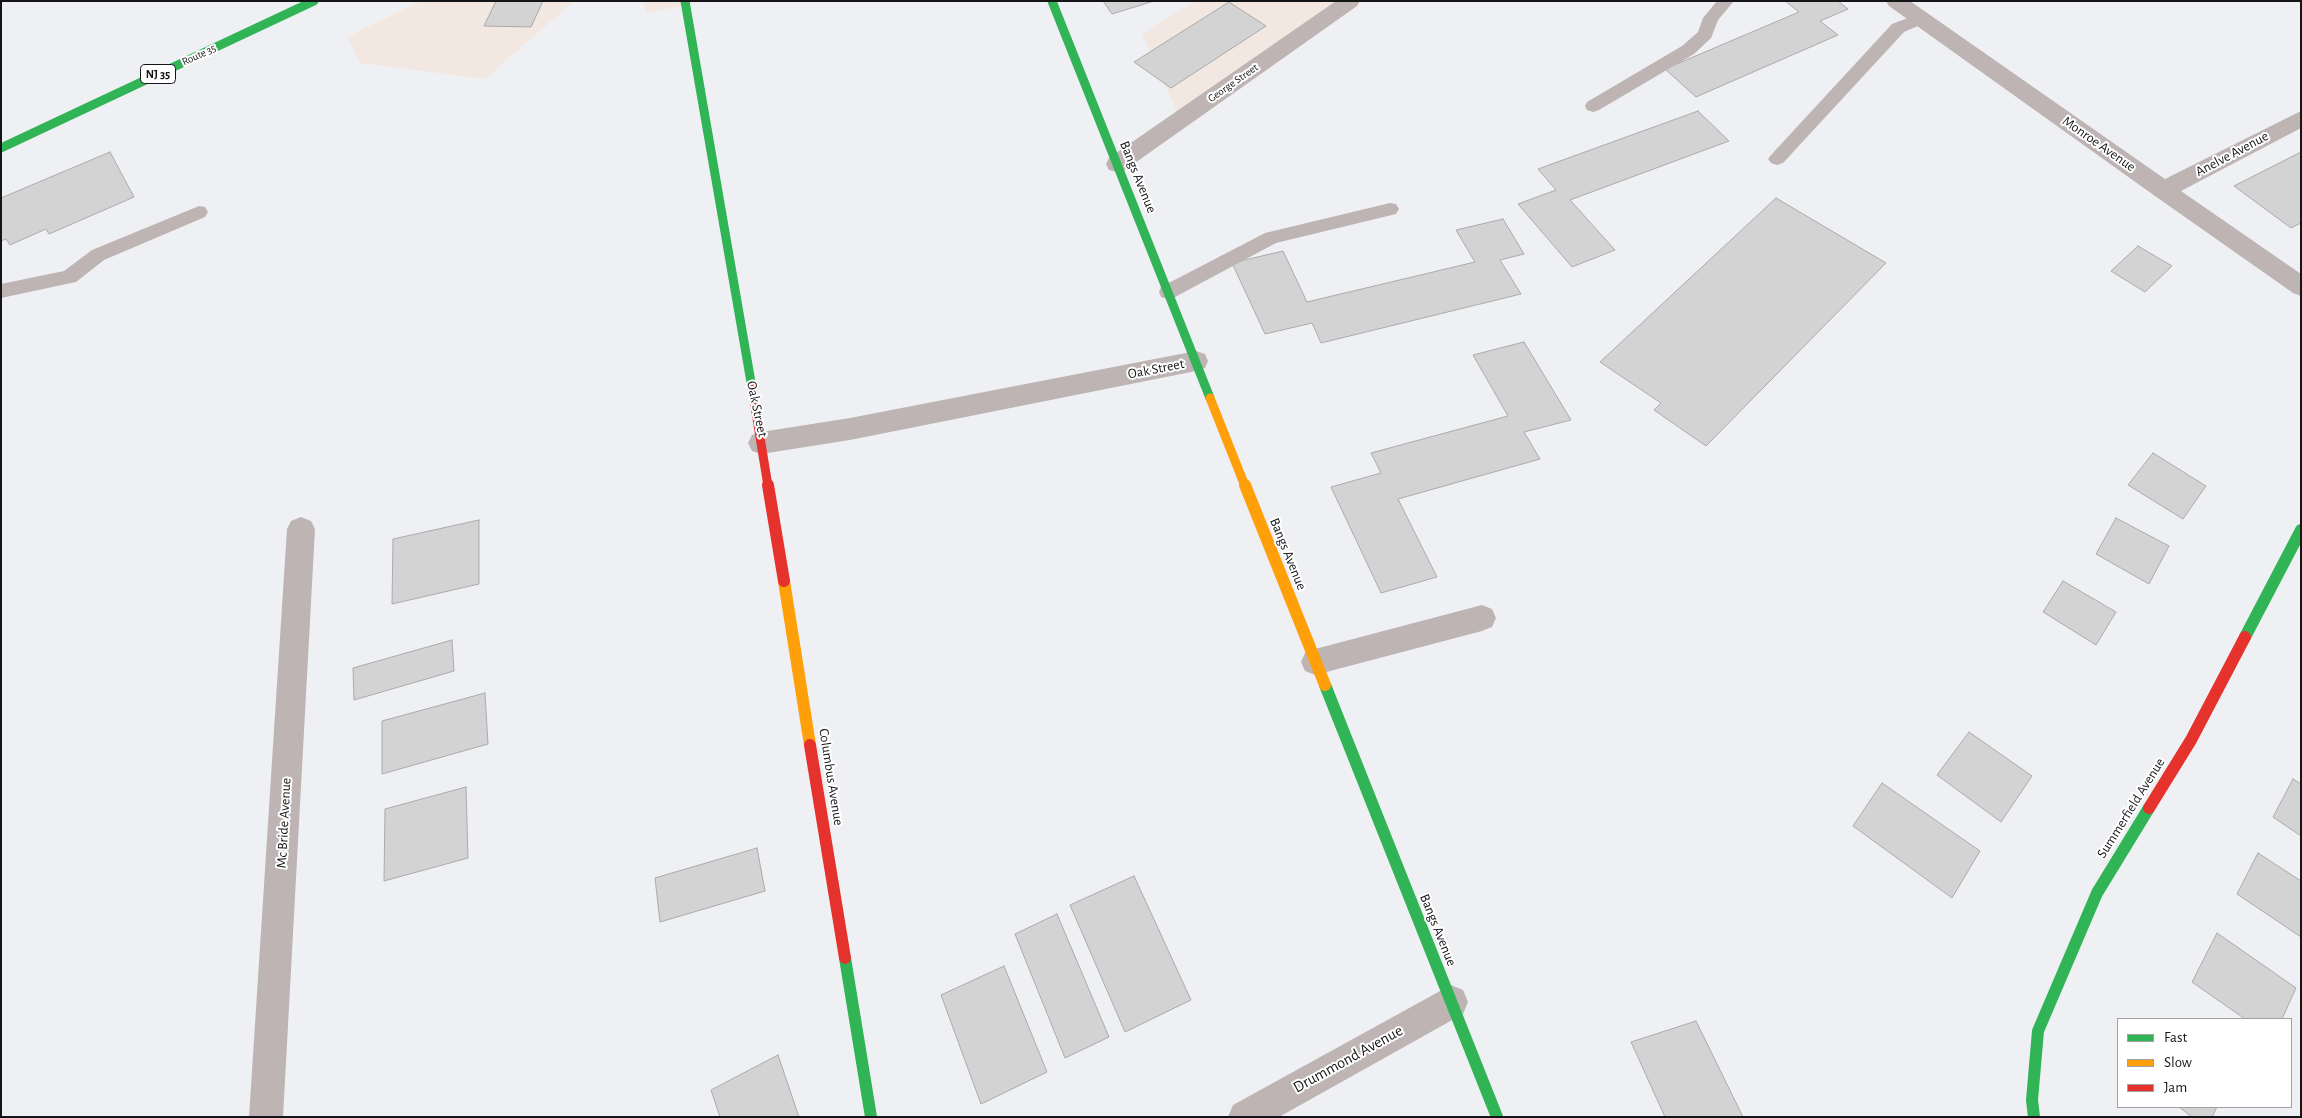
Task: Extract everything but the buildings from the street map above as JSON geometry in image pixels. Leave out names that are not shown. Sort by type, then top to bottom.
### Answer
[{"type":"street","name":"Route 35","points":[[1,148],[314,1]]},
{"type":"street","name":"Oak Street","points":[[685,1],[761,443],[850,429],[1196,361]]},
{"type":"street","name":"Bangs Avenue","points":[[1052,1],[1497,1117]]},
{"type":"street","name":"George Street","points":[[1117,164],[1350,1]]},
{"type":"street","name":"Monroe Avenue","points":[[1896,1],[2301,287]]},
{"type":"street","name":"Anelve Avenue","points":[[2163,190],[2301,118]]},
{"type":"street","name":"Columbus Avenue","points":[[761,443],[871,1117]]},
{"type":"street","name":"Mc Bride Avenue","points":[[266,1117],[300,529]]},
{"type":"street","name":"Summerfield Avenue","points":[[2034,1117],[2032,1100],[2038,1031],[2097,892],[2191,740],[2301,530]]},
{"type":"street","points":[[1315,662],[1482,618]]},
{"type":"street","name":"Drummond Avenue","points":[[1245,1117],[1452,1002]]},
{"type":"lane","points":[[1593,106],[1688,50],[1705,34],[1711,18],[1726,1]]},
{"type":"lane","points":[[1778,159],[1898,28],[1921,18]]},
{"type":"lane","points":[[1168,292],[1271,238],[1390,210]]},
{"type":"lane","points":[[1,291],[69,277],[98,255],[199,212]]},
{"type":"shaded area","points":[[421,1],[574,1],[485,79],[360,63],[347,37]]},
{"type":"shaded area","points":[[644,1],[707,1],[646,13]]},
{"type":"shaded area","points":[[1195,1],[1349,1],[1180,119],[1142,34]]},
{"type":"traffic: fast","points":[[1,148],[314,1]]},
{"type":"traffic: fast","points":[[685,1],[752,388]]},
{"type":"traffic: fast","points":[[1052,1],[1210,398]]},
{"type":"traffic: fast","points":[[2245,637],[2301,530]]},
{"type":"traffic: fast","points":[[1325,685],[1497,1117]]},
{"type":"traffic: fast","points":[[2034,1117],[2032,1100],[2038,1031],[2097,893],[2149,808]]},
{"type":"traffic: fast","points":[[845,958],[871,1117]]},
{"type":"traffic: slow","points":[[1210,398],[1325,685]]},
{"type":"traffic: slow","points":[[784,581],[810,745]]},
{"type":"traffic: jam","points":[[752,388],[784,581]]},
{"type":"traffic: jam","points":[[2149,808],[2191,740],[2245,637]]},
{"type":"traffic: jam","points":[[810,745],[845,958]]}]
